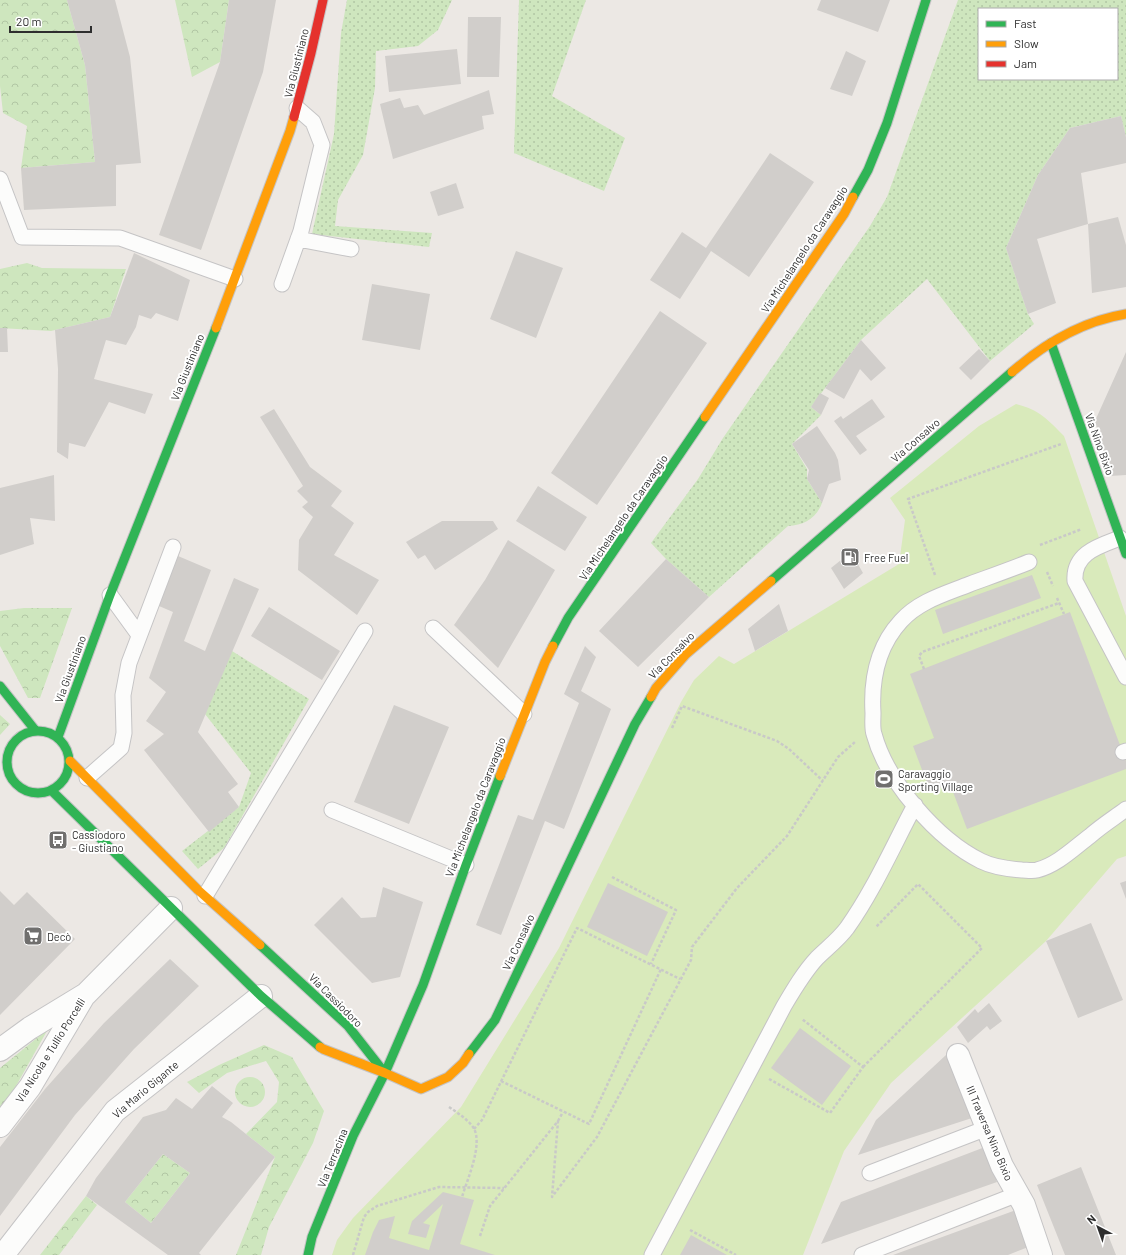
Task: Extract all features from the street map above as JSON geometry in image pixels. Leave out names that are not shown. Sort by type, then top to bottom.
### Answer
[{"type":"main road","name":"Via Giustiniano","points":[[58,737],[110,595],[235,279],[290,131],[311,53],[323,0]]},
{"type":"main road","name":"Via Michelangelo da Caravaggio","points":[[384,1073],[423,985],[466,865],[545,662],[568,618],[844,214],[868,170],[887,123],[926,0]]},
{"type":"main road","name":"Via Consalvo","points":[[384,1073],[421,1089],[448,1077],[462,1063],[495,1020],[635,724],[656,688],[686,654],[1014,370],[1051,342],[1085,324],[1119,314],[1126,314]]},
{"type":"main road","name":"Via Nino Bixio","points":[[1051,342],[1126,554]]},
{"type":"main road","points":[[0,686],[35,730]]},
{"type":"main road","points":[[35,730],[49,732],[58,737],[68,750],[70,761],[69,772],[63,781],[52,790],[41,793],[30,793],[20,788],[9,774],[3,761],[9,749],[24,733],[35,730]]},
{"type":"main road","name":"Via Cassiodoro","points":[[70,761],[205,896],[280,962],[348,1026],[384,1073]]},
{"type":"main road","points":[[52,790],[261,996],[323,1049],[384,1073]]},
{"type":"main road","name":"Via Terracina","points":[[308,1255],[312,1237],[353,1136],[384,1073]]},
{"type":"street","name":"Via Nicola e Tullio Porcelli","points":[[0,1126],[30,1087],[86,994],[171,908]]},
{"type":"street","name":"Via Nicola e Tullio Porcelli","points":[[0,1050],[30,1028],[86,994]]},
{"type":"street","name":"Via Mario Gigante","points":[[3,1255],[115,1111],[261,996]]},
{"type":"street","name":"III Traversa Nino Bixio","points":[[958,1055],[1002,1166],[1024,1205],[1041,1255]]},
{"type":"lane","points":[[282,284],[298,239],[317,171],[322,145],[313,122],[297,108]]},
{"type":"lane","points":[[0,179],[22,237],[120,238],[235,279]]},
{"type":"lane","points":[[298,239],[351,249]]},
{"type":"lane","points":[[1120,538],[1090,550],[1076,565],[1074,581],[1126,677]]},
{"type":"lane","points":[[87,778],[121,748],[124,733],[123,695],[129,664],[173,547]]},
{"type":"lane","points":[[1029,562],[921,604],[894,630],[882,650],[875,672],[872,690],[873,726],[878,745],[887,766],[896,781],[915,805],[932,824],[951,841],[981,862],[1010,869],[1036,870],[1060,858],[1075,848],[1126,809]]},
{"type":"lane","points":[[110,595],[139,635]]},
{"type":"lane","points":[[433,628],[524,714]]},
{"type":"lane","points":[[205,896],[365,631]]},
{"type":"lane","points":[[652,1255],[798,982],[813,962],[834,943],[858,911],[878,878],[915,805]]},
{"type":"lane","points":[[332,810],[466,865]]},
{"type":"lane","points":[[870,1173],[987,1128]]},
{"type":"lane","points":[[862,1255],[1018,1194]]},
{"type":"path","points":[[942,595],[908,500],[1063,443]]},
{"type":"path","points":[[1039,551],[1037,546],[1086,528]]},
{"type":"path","points":[[1047,571],[1054,590]]},
{"type":"path","points":[[1057,597],[1064,614]]},
{"type":"path","points":[[924,669],[919,660],[919,656],[922,652],[1059,603]]},
{"type":"path","points":[[672,728],[682,706],[777,741],[823,781]]},
{"type":"path","points":[[558,1121],[552,1197],[597,1137],[691,960],[692,947],[737,888],[787,836],[838,757],[873,726]]},
{"type":"path","points":[[612,877],[676,910],[651,964]]},
{"type":"path","points":[[751,1069],[830,1113],[863,1067],[982,948],[918,884],[875,928]]},
{"type":"path","points":[[474,1128],[482,1120],[577,928],[680,979]]},
{"type":"path","points":[[501,1081],[589,1124],[661,969]]},
{"type":"path","points":[[784,1006],[863,1067]]},
{"type":"path","points":[[449,1107],[467,1120],[474,1128],[477,1139],[476,1149],[462,1197]]},
{"type":"path","points":[[480,1236],[490,1206],[564,1112]]},
{"type":"path","points":[[353,1255],[364,1217],[368,1212],[377,1206],[439,1187],[504,1188]]},
{"type":"path","points":[[688,1236],[691,1229],[736,1255]]},
{"type":"green space","points":[[0,0],[67,0],[85,65],[95,162],[21,168],[27,126],[3,113],[0,86]]},
{"type":"green space","points":[[175,0],[229,0],[220,62],[192,77]]},
{"type":"green space","points":[[347,0],[452,0],[438,30],[418,46],[376,51],[375,88],[363,155],[338,200],[335,226],[432,233],[429,247],[312,234],[334,134],[341,33]]},
{"type":"green space","points":[[519,0],[586,0],[552,96],[625,138],[604,191],[514,153]]},
{"type":"green space","points":[[958,0],[1126,0],[1126,137],[1121,116],[1070,128],[1038,175],[1006,248],[1028,314],[1034,324],[990,361],[927,279],[861,340],[811,407],[821,415],[792,444],[807,469],[807,479],[822,503],[819,509],[813,517],[804,523],[788,526],[709,597],[666,559],[651,543],[698,479],[723,438],[870,226],[887,197]]},
{"type":"green space","points":[[27,263],[42,268],[126,269],[110,317],[51,331],[0,328],[0,269]]},
{"type":"green space","name":"Caravaggio Sporting Village","points":[[1016,404],[1038,413],[1048,420],[1064,436],[1126,616],[1126,856],[1117,859],[1046,941],[891,1083],[844,1151],[803,1255],[332,1255],[337,1240],[353,1218],[461,1107],[559,948],[681,702],[694,680],[719,656],[734,664],[899,564],[905,520],[890,498],[979,426]]},
{"type":"green space","points":[[24,608],[72,608],[40,698],[28,698],[0,646],[0,611]]},
{"type":"green space","points":[[232,651],[309,699],[224,848],[198,869],[182,851],[239,807],[251,773],[205,714]]},
{"type":"green space","points":[[0,715],[10,724],[0,735]]},
{"type":"green space","points":[[48,1029],[11,1095],[0,1110],[0,1068]]},
{"type":"green space","points":[[264,1045],[292,1057],[324,1111],[313,1143],[269,1227],[261,1255],[236,1255],[275,1157],[246,1134],[277,1102],[279,1082],[266,1061],[227,1073],[199,1093],[187,1082],[219,1065]]},
{"type":"green space","points":[[250,1077],[256,1078],[264,1086],[264,1098],[256,1106],[250,1107],[244,1106],[236,1098],[235,1092],[236,1086],[244,1078]]},
{"type":"green space","points":[[163,1154],[190,1173],[151,1223],[125,1202]]},
{"type":"green space","points":[[86,1196],[97,1205],[59,1255],[40,1255]]},
{"type":"building","points":[[67,0],[115,0],[130,57],[141,163],[116,165],[116,206],[24,210],[21,168],[95,162],[85,65]]},
{"type":"building","points":[[229,0],[276,0],[263,72],[201,250],[159,235],[220,62]]},
{"type":"building","points":[[821,0],[890,0],[878,32],[817,10]]},
{"type":"building","points":[[468,17],[501,17],[499,77],[467,77]]},
{"type":"building","points":[[457,49],[461,84],[389,92],[385,56]]},
{"type":"building","points":[[846,51],[866,61],[852,96],[830,89]]},
{"type":"building","points":[[489,90],[494,114],[482,116],[484,129],[393,159],[380,104],[400,98],[404,108],[418,105],[424,115]]},
{"type":"building","points":[[1121,116],[1126,137],[1126,163],[1081,173],[1088,224],[1037,239],[1056,303],[1028,314],[1006,248],[1038,175],[1070,128]]},
{"type":"building","points":[[770,153],[814,182],[749,277],[711,251],[680,299],[650,280],[682,232],[706,248]]},
{"type":"building","points":[[456,183],[464,208],[438,216],[430,192]]},
{"type":"building","points":[[1118,217],[1126,245],[1126,287],[1092,293],[1088,224]]},
{"type":"building","points":[[516,251],[563,268],[536,338],[490,319]]},
{"type":"building","points":[[134,253],[190,280],[178,321],[156,313],[151,319],[139,315],[136,327],[126,345],[106,340],[94,379],[153,394],[145,414],[109,402],[85,447],[69,443],[68,459],[57,452],[58,369],[55,330],[110,317]]},
{"type":"building","points":[[372,284],[430,294],[420,350],[362,340]]},
{"type":"building","points":[[660,311],[707,343],[597,505],[551,473]]},
{"type":"building","points":[[0,328],[7,328],[8,352],[0,352]]},
{"type":"building","points":[[861,340],[886,368],[871,381],[860,369],[844,399],[825,388]]},
{"type":"building","points":[[979,349],[990,361],[971,380],[959,368]]},
{"type":"building","points":[[1126,352],[1126,475],[1110,476],[1095,421]]},
{"type":"building","points":[[820,393],[829,398],[821,415],[811,407]]},
{"type":"building","points":[[872,399],[885,417],[856,436],[867,450],[860,455],[834,421],[841,416],[843,419]]},
{"type":"building","points":[[274,409],[310,467],[342,491],[331,506],[354,523],[334,555],[379,580],[357,615],[298,570],[299,540],[313,517],[302,507],[308,502],[297,491],[303,486],[260,417]]},
{"type":"building","points":[[817,426],[835,453],[838,460],[841,480],[829,484],[822,503],[807,479],[809,470],[792,444]]},
{"type":"building","points":[[54,475],[55,521],[30,518],[34,544],[0,555],[0,488]]},
{"type":"building","points":[[538,486],[587,517],[565,551],[516,521]]},
{"type":"building","points":[[442,521],[493,521],[498,529],[435,570],[425,555],[418,559],[406,542]]},
{"type":"building","points":[[508,540],[555,570],[498,668],[454,625],[485,580]]},
{"type":"building","points":[[851,552],[863,573],[844,589],[831,568]]},
{"type":"building","points":[[178,556],[211,570],[184,641],[205,651],[234,578],[259,589],[198,732],[238,784],[228,792],[239,807],[209,832],[144,750],[164,734],[146,721],[166,692],[149,678],[173,612],[159,606]]},
{"type":"building","points":[[666,559],[709,597],[638,667],[599,631]]},
{"type":"building","points":[[1032,575],[1041,598],[943,634],[935,610]]},
{"type":"building","points":[[779,604],[788,631],[755,651],[748,629]]},
{"type":"building","points":[[269,607],[340,651],[322,680],[251,636]]},
{"type":"building","points":[[1070,612],[1126,761],[1126,769],[967,829],[950,784],[930,791],[913,746],[934,738],[910,674]]},
{"type":"building","points":[[585,646],[596,657],[581,691],[611,709],[564,829],[545,821],[501,935],[476,925],[518,815],[533,820],[579,703],[564,694]]},
{"type":"building","points":[[394,705],[449,727],[409,824],[354,802]]},
{"type":"building","points":[[1126,881],[1126,899],[1120,883]]},
{"type":"building","points":[[608,883],[668,912],[647,956],[587,927]]},
{"type":"building","points":[[383,887],[423,902],[400,977],[372,983],[314,925],[342,897],[361,918],[376,917]]},
{"type":"building","points":[[0,891],[14,905],[27,892],[75,939],[0,1015]]},
{"type":"building","points":[[1091,923],[1123,1000],[1078,1018],[1046,941]]},
{"type":"building","points":[[170,959],[199,986],[134,1049],[75,1115],[0,1216],[0,1147],[45,1089],[104,1023]]},
{"type":"building","points":[[989,1003],[1002,1021],[990,1030],[987,1026],[968,1043],[957,1027],[975,1009],[978,1013]]},
{"type":"building","points":[[800,1028],[851,1066],[822,1105],[771,1068]]},
{"type":"building","points":[[946,1055],[972,1118],[858,1155],[876,1120]]},
{"type":"building","points":[[212,1086],[233,1103],[222,1117],[231,1122],[275,1157],[199,1253],[201,1255],[168,1255],[86,1196],[96,1178],[143,1117],[166,1110],[176,1098],[192,1109]],"holes":[[[163,1154],[190,1173],[151,1223],[125,1202]]]},
{"type":"building","points":[[985,1147],[997,1182],[821,1244],[841,1202]]},
{"type":"building","points":[[1081,1167],[1116,1255],[1065,1255],[1037,1185]]},
{"type":"building","points":[[443,1192],[474,1200],[460,1244],[495,1255],[365,1255],[379,1220],[395,1216],[389,1238],[429,1250],[443,1204],[423,1223],[430,1225],[426,1238],[408,1234],[412,1221]]},
{"type":"building","points":[[1016,1210],[1031,1246],[1008,1255],[893,1255]]},
{"type":"building","points":[[691,1235],[727,1255],[680,1255]]},
{"type":"traffic: fast","points":[[853,197],[868,170],[887,123],[926,0]]},
{"type":"traffic: fast","points":[[58,737],[110,595],[216,328]]},
{"type":"traffic: fast","points":[[1051,343],[1126,554]]},
{"type":"traffic: fast","points":[[771,581],[1012,372]]},
{"type":"traffic: fast","points":[[553,646],[568,618],[705,417]]},
{"type":"traffic: fast","points":[[0,686],[35,730]]},
{"type":"traffic: fast","points":[[469,1054],[495,1020],[635,724],[651,697]]},
{"type":"traffic: fast","points":[[32,731],[44,731],[60,740],[67,750],[69,762],[67,774],[60,784],[44,793],[32,793],[21,788],[12,779],[7,768],[7,756],[12,745],[21,736],[32,731]]},
{"type":"traffic: fast","points":[[308,1255],[312,1237],[353,1136],[385,1073],[423,985],[500,776]]},
{"type":"traffic: fast","points":[[52,791],[261,996],[320,1047]]},
{"type":"traffic: fast","points":[[260,945],[348,1026],[384,1072]]},
{"type":"traffic: slow","points":[[216,328],[294,117]]},
{"type":"traffic: slow","points":[[705,417],[844,214],[853,197]]},
{"type":"traffic: slow","points":[[1012,372],[1037,352],[1065,335],[1095,322],[1126,314]]},
{"type":"traffic: slow","points":[[651,697],[656,688],[686,654],[771,581]]},
{"type":"traffic: slow","points":[[500,776],[545,662],[553,646]]},
{"type":"traffic: slow","points":[[70,761],[198,890],[260,945]]},
{"type":"traffic: slow","points":[[320,1047],[421,1089],[448,1077],[463,1063],[469,1054]]},
{"type":"traffic: jam","points":[[294,117],[323,0]]},
{"type":"place","name":"Free Fuel","points":[[850,557]]},
{"type":"place","name":"Caravaggio Sporting Village","points":[[884,779]]},
{"type":"place","name":"Cassiodoro - Giustiano","points":[[58,840]]},
{"type":"place","name":"Decò","points":[[33,936]]}]
